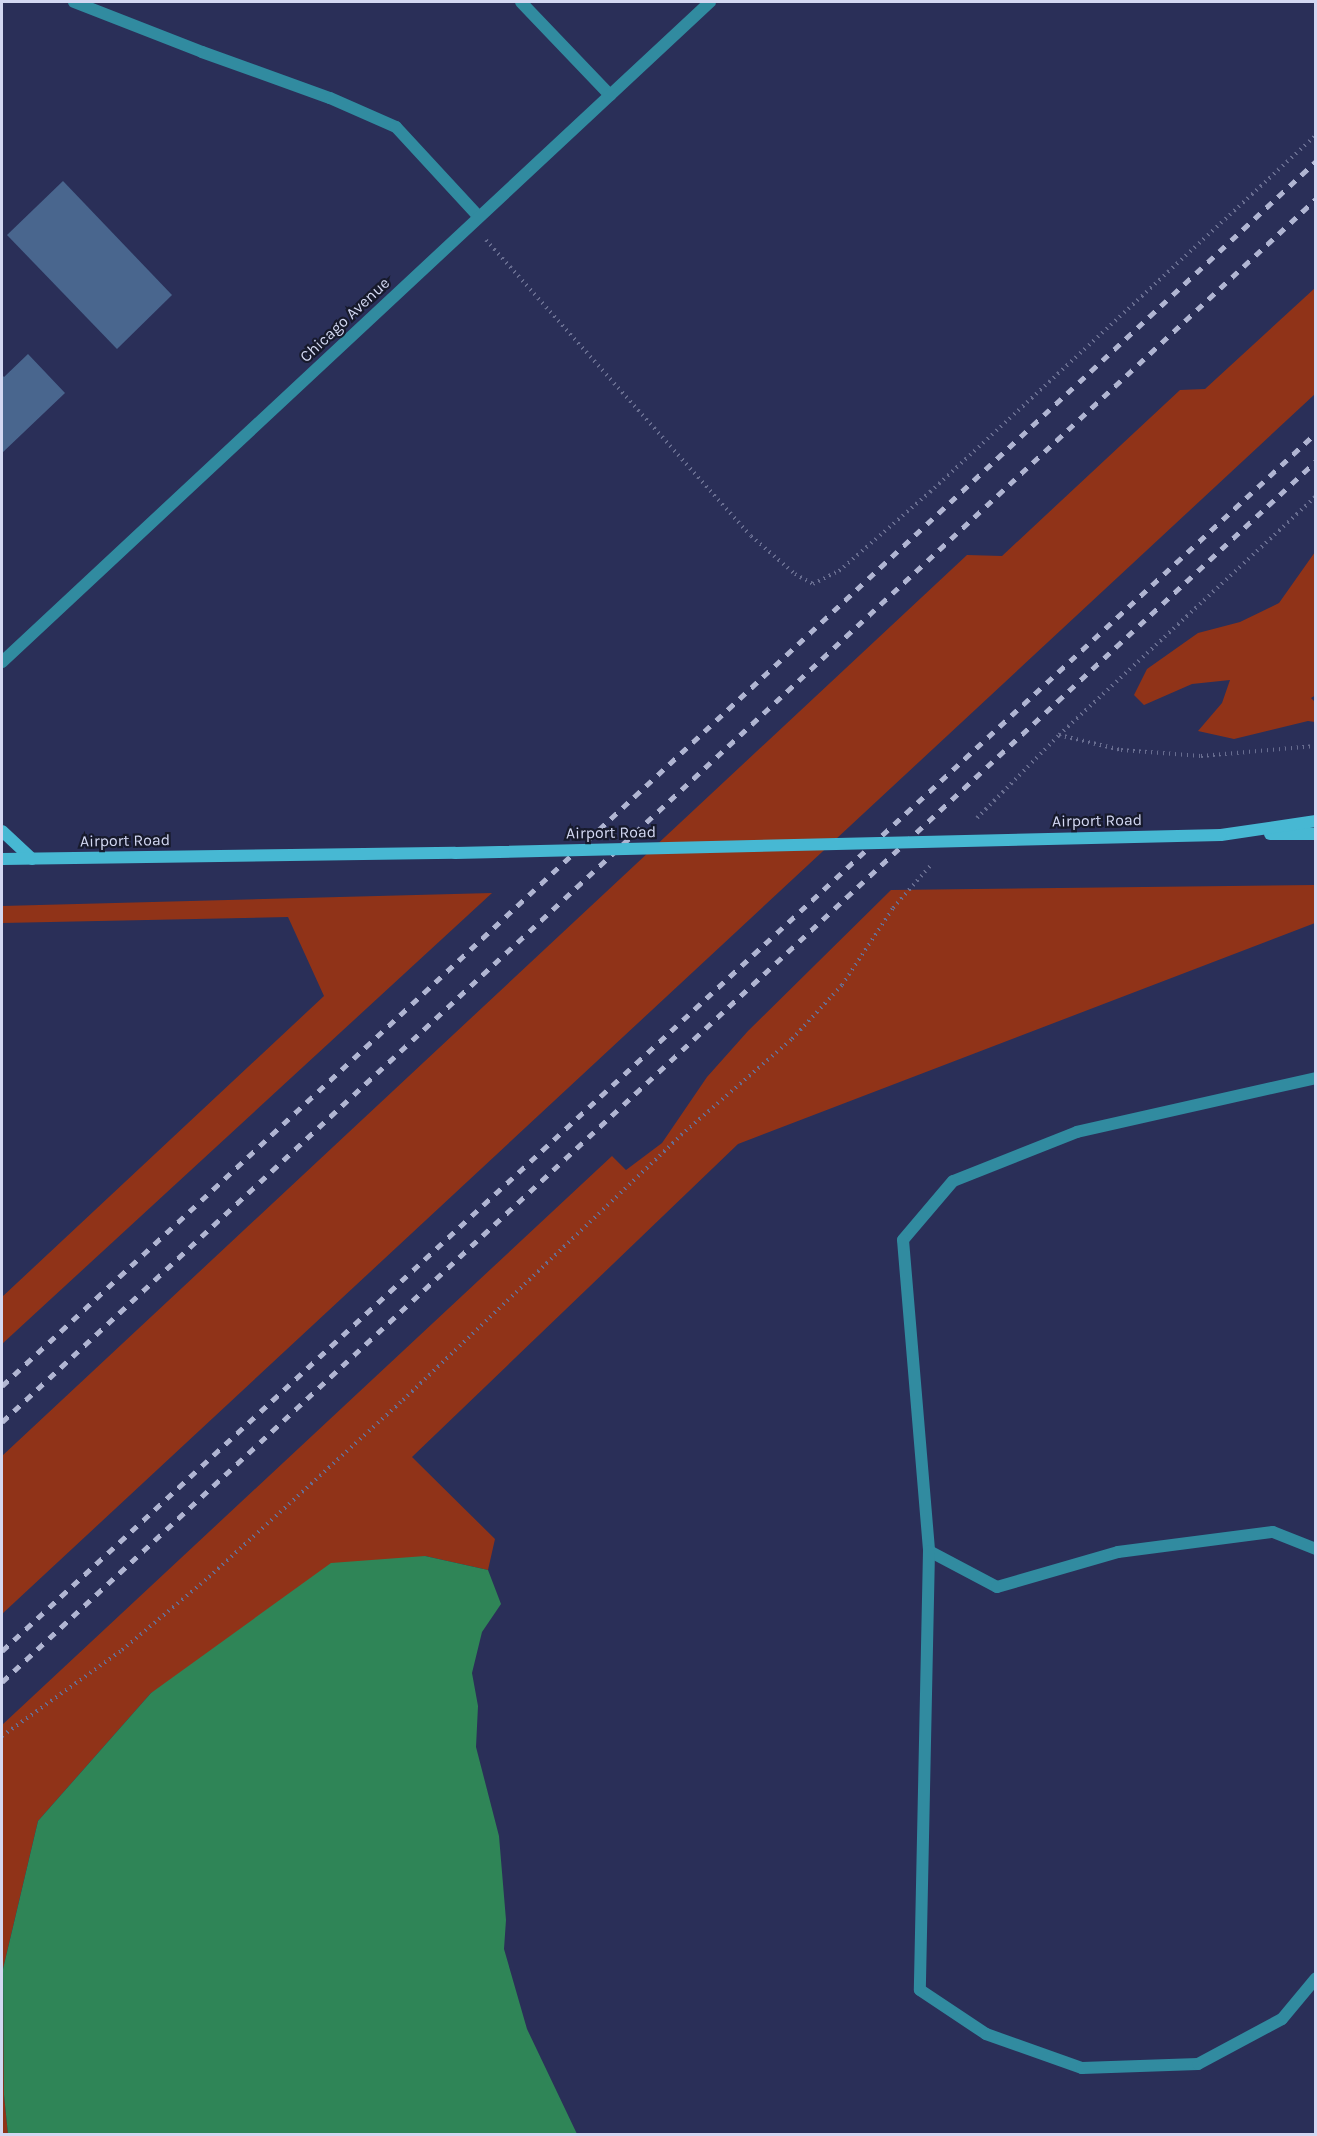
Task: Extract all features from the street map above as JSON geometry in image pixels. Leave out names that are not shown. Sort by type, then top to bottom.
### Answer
[{"type":"main road","name":"Airport Road","points":[[1221,835],[1316,821]]},
{"type":"main road","points":[[2,831],[32,859]]},
{"type":"main road","name":"Airport Road","points":[[2,859],[455,853],[1316,834]]},
{"type":"street","points":[[75,2],[202,52],[330,98],[396,127],[475,221]]},
{"type":"street","points":[[521,2],[610,95]]},
{"type":"street","name":"Chicago Avenue","points":[[2,662],[710,2]]},
{"type":"street","points":[[1316,1078],[1077,1132],[953,1181],[903,1240],[929,1551],[920,1990],[986,2034],[1082,2068],[1198,2064],[1282,2019],[1316,1978]]},
{"type":"street","points":[[929,1551],[997,1587],[1118,1552],[1273,1532],[1316,1549]]},
{"type":"path","points":[[475,221],[752,536],[795,574],[813,584],[839,571],[930,492],[1316,135]]},
{"type":"path","points":[[976,819],[1059,735],[1316,496]]},
{"type":"path","points":[[1059,735],[1121,750],[1201,756],[1316,746]]},
{"type":"path","points":[[2,1736],[122,1650],[209,1577],[403,1400],[681,1135],[792,1039],[842,985],[893,908],[938,858]]},
{"type":"shaded area","points":[[1315,288],[1315,394],[2,1614],[2,1456],[967,555],[1002,556],[1180,390],[1205,389]]},
{"type":"shaded area","points":[[1315,552],[1316,695],[1311,698],[1315,702],[1315,722],[1308,721],[1234,739],[1198,731],[1222,703],[1230,680],[1192,684],[1144,705],[1134,695],[1147,669],[1198,633],[1240,622],[1279,603]]},
{"type":"shaded area","points":[[1315,885],[1315,923],[738,1144],[412,1457],[495,1539],[488,1570],[425,1556],[151,1693],[38,1821],[3,1969],[4,2095],[8,2134],[2,2134],[2,1725],[612,1156],[626,1170],[662,1143],[707,1077],[748,1031],[891,890]]},
{"type":"shaded area","points":[[492,893],[2,1344],[2,1297],[324,996],[288,917],[2,923],[2,906]]},
{"type":"shaded area","points":[[425,1556],[488,1570],[501,1604],[482,1632],[472,1673],[478,1706],[476,1747],[499,1836],[506,1920],[504,1949],[527,2029],[577,2134],[8,2134],[4,2095],[3,1969],[38,1821],[151,1693],[331,1563]]},
{"type":"building","points":[[63,181],[172,295],[117,349],[7,235]]},
{"type":"building","points":[[28,354],[65,393],[2,453],[2,375],[4,377]]},
{"type":"railway","points":[[2,1386],[1316,161]]},
{"type":"railway","points":[[2,1422],[1316,199]]},
{"type":"railway","points":[[2,1651],[1316,433]]},
{"type":"railway","points":[[2,1682],[1316,461]]}]
